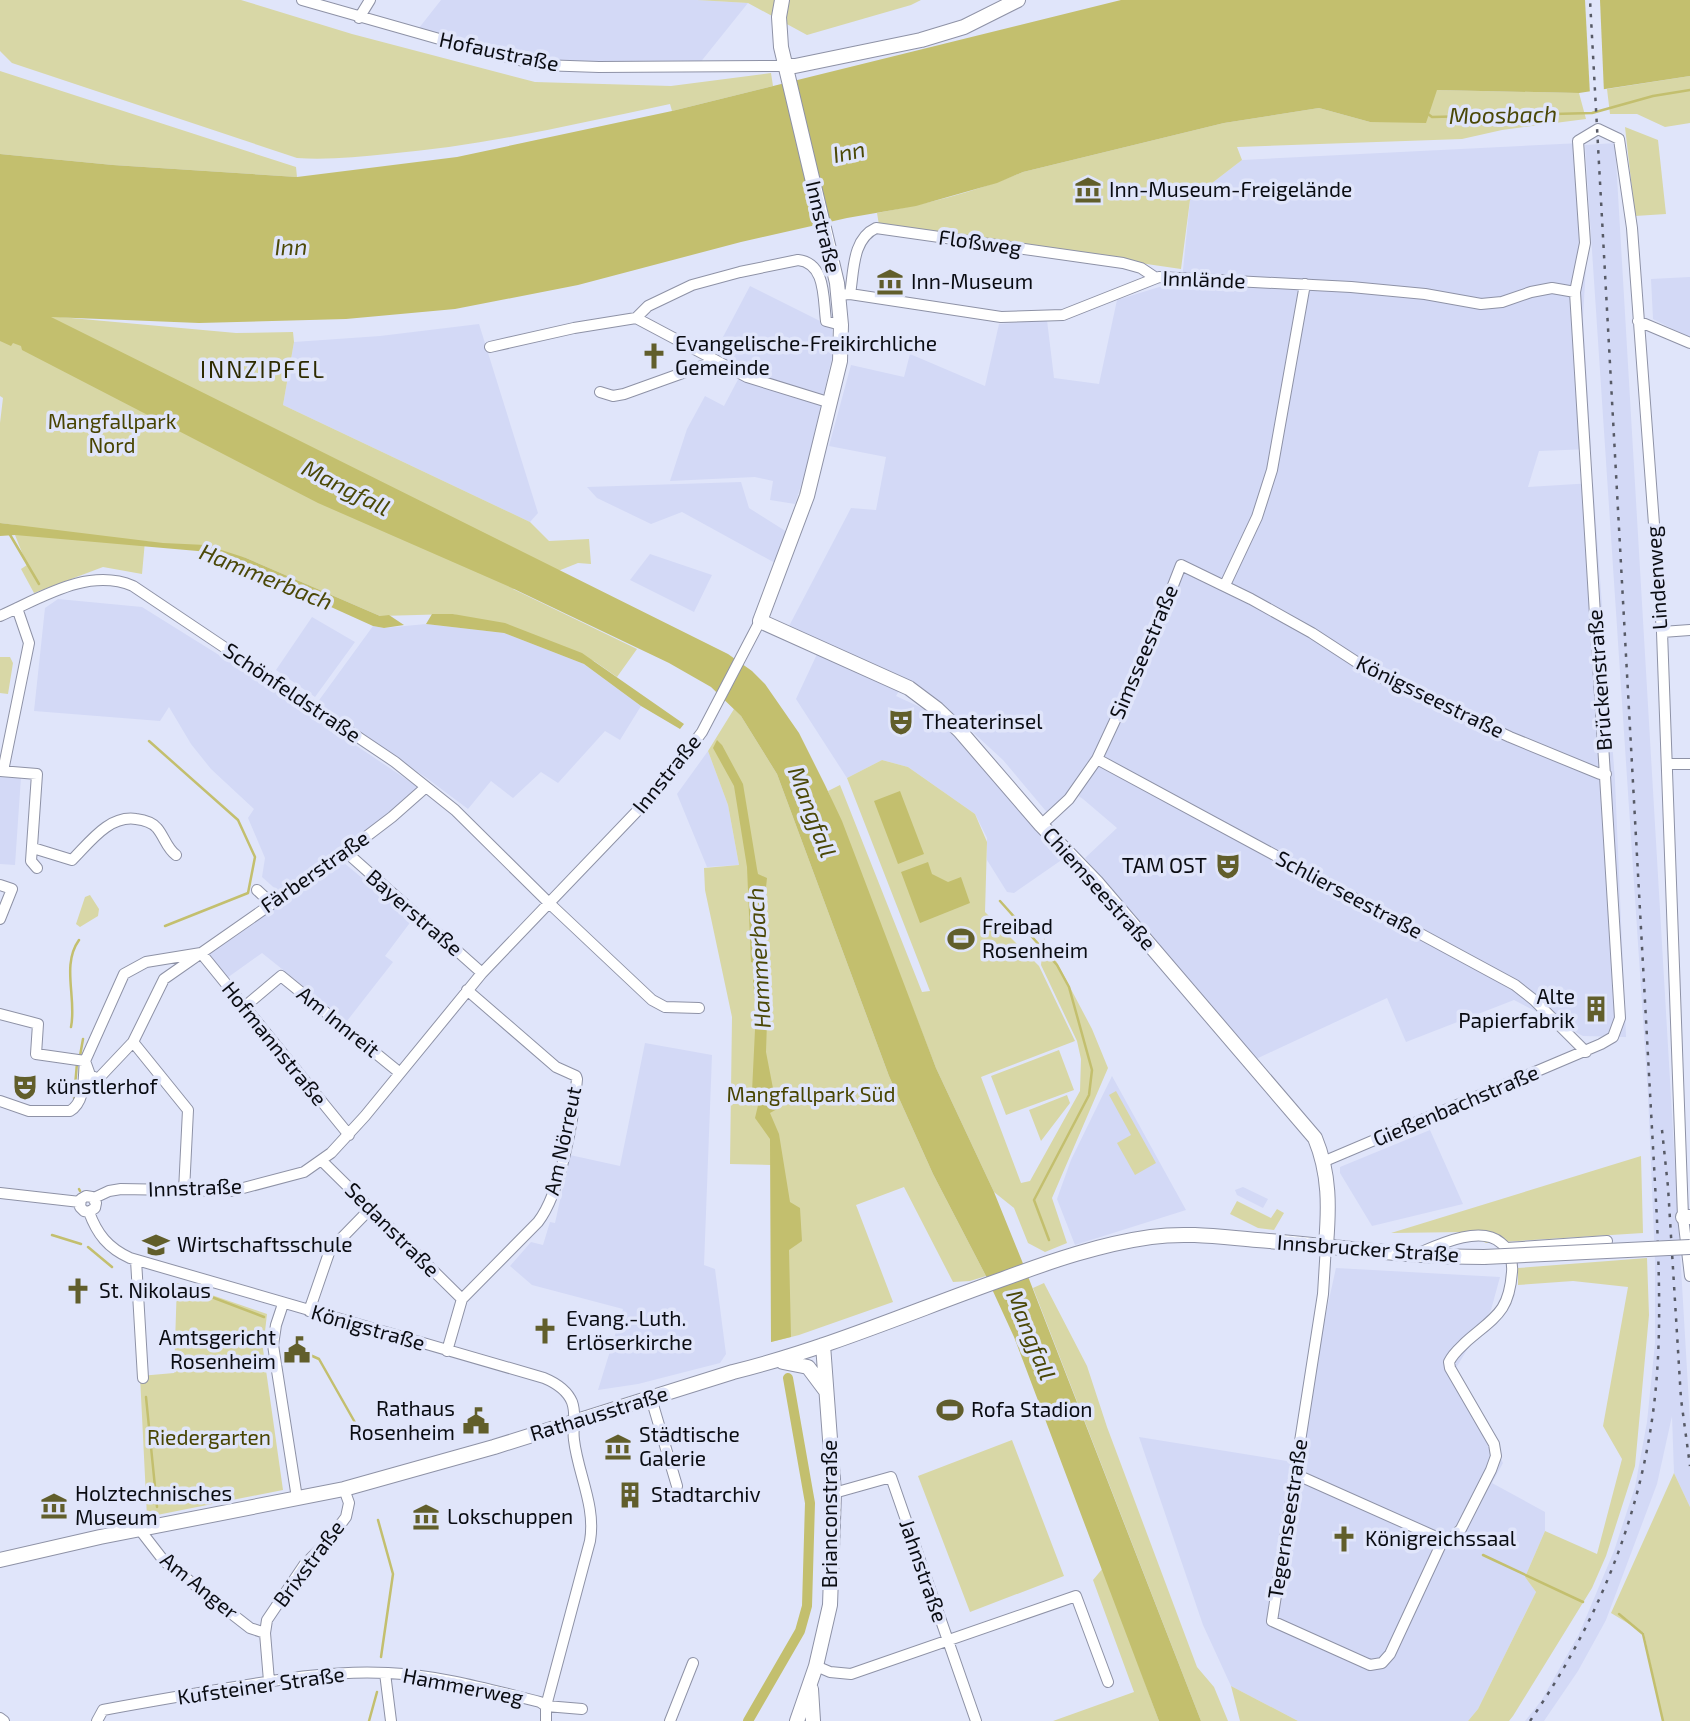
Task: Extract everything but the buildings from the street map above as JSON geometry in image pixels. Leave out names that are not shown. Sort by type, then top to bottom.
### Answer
[{"type":"main road","name":"Innstraße","points":[[760,621],[798,525],[831,403],[840,361],[844,294],[826,238],[785,66],[780,33],[782,0]]},
{"type":"main road","points":[[785,66],[921,40],[964,27],[1018,0]]},
{"type":"main road","name":"Chiemseestraße","points":[[760,621],[909,688],[960,731],[1041,825],[1096,882],[1315,1138],[1325,1161],[1328,1195],[1326,1245]]},
{"type":"main road","name":"Innsbrucker Straße","points":[[1049,1262],[1109,1245],[1181,1234],[1415,1254],[1484,1256],[1690,1248]]},
{"type":"main road","name":"Rathausstraße","points":[[0,1560],[100,1536],[344,1489],[773,1362],[1049,1262]]},
{"type":"main road","name":"Brianconstraße","points":[[797,1721],[816,1666],[830,1605],[834,1493],[823,1345]]},
{"type":"main road","points":[[773,1362],[791,1362],[808,1367],[827,1393]]},
{"type":"main road","name":"Brianconstraße","points":[[811,1681],[813,1721]]},
{"type":"street","name":"Hofaustraße","points":[[302,0],[359,18],[540,65],[611,68],[785,66]]},
{"type":"street","points":[[359,18],[370,0]]},
{"type":"street","name":"Lindenweg","points":[[1576,292],[1585,243],[1578,141],[1598,129],[1619,139],[1632,228],[1662,632],[1680,1129],[1690,1276]]},
{"type":"street","name":"Floßweg","points":[[844,294],[862,237],[876,228],[1123,263],[1141,268],[1156,278]]},
{"type":"street","points":[[490,347],[636,318],[648,306],[692,285],[798,260],[807,261],[818,272],[826,321],[841,325]]},
{"type":"street","name":"Innlände","points":[[844,294],[980,316],[1011,317],[1063,315],[1156,278],[1305,284],[1413,293],[1481,304],[1502,302],[1552,288],[1576,292]]},
{"type":"street","points":[[1224,585],[1257,517],[1272,470],[1305,284]]},
{"type":"street","name":"Brückenstraße","points":[[1576,292],[1620,1018],[1613,1037],[1586,1052]]},
{"type":"street","points":[[636,318],[747,377],[831,403]]},
{"type":"street","points":[[1638,321],[1690,343]]},
{"type":"street","points":[[600,392],[613,396],[624,394],[716,361]]},
{"type":"street","name":"Simsseestraße","points":[[1041,825],[1069,799],[1097,759],[1147,652],[1181,565],[1224,585]]},
{"type":"street","name":"Schönfeldstraße","points":[[0,615],[74,584],[101,579],[122,581],[141,590],[395,762],[455,810],[549,903],[658,1004],[665,1007],[699,1008]]},
{"type":"street","name":"Königsseestraße","points":[[1224,585],[1312,633],[1378,676],[1510,737],[1600,774],[1606,774]]},
{"type":"street","points":[[17,608],[29,643],[1,771],[37,774],[32,861],[37,868]]},
{"type":"street","name":"Innstraße","points":[[94,1198],[115,1190],[232,1191],[304,1172],[322,1161],[349,1135],[482,973],[657,790],[702,732],[760,621]]},
{"type":"street","points":[[1662,632],[1690,629]]},
{"type":"street","name":"Schlierseestraße","points":[[1097,759],[1515,985],[1534,1000],[1586,1052]]},
{"type":"street","points":[[1668,764],[1690,764]]},
{"type":"street","name":"Färberstraße","points":[[0,1101],[29,1111],[64,1112],[75,1108],[82,1092],[133,1042],[164,979],[346,852],[426,787]]},
{"type":"street","points":[[33,848],[72,860],[108,825],[129,818],[156,826],[170,850],[176,855]]},
{"type":"street","name":"Bayerstraße","points":[[346,852],[482,973]]},
{"type":"street","points":[[0,885],[12,889],[0,919]]},
{"type":"street","points":[[257,890],[271,903]]},
{"type":"street","name":"Färberstraße","points":[[82,1092],[80,1060],[119,979],[146,962],[201,953]]},
{"type":"street","name":"Hofmannstraße","points":[[201,953],[243,1008],[349,1135]]},
{"type":"street","points":[[146,962],[164,979]]},
{"type":"street","name":"Am Innreit","points":[[243,1008],[281,976],[400,1073]]},
{"type":"street","name":"Am Nörreut","points":[[447,1351],[462,1299],[538,1223],[548,1209],[562,1164],[578,1079],[556,1067],[467,990]]},
{"type":"street","points":[[0,1014],[38,1024],[36,1054],[80,1060],[90,1075],[97,1079]]},
{"type":"street","points":[[133,1042],[188,1110],[184,1191]]},
{"type":"street","name":"Gießenbachstraße","points":[[1325,1161],[1586,1052]]},
{"type":"street","points":[[1680,1129],[1690,1119]]},
{"type":"street","name":"Sedanstraße","points":[[322,1161],[462,1299]]},
{"type":"street","points":[[0,1193],[80,1202]]},
{"type":"street","points":[[86,1196],[94,1198],[95,1208],[89,1212],[82,1210],[80,1202],[86,1196]]},
{"type":"street","points":[[309,1311],[332,1247],[370,1209]]},
{"type":"street","name":"Königstraße","points":[[89,1212],[106,1243],[117,1252],[136,1260],[551,1381],[562,1388],[571,1401],[576,1422],[573,1436],[592,1525],[546,1706],[546,1721]]},
{"type":"street","points":[[1295,1474],[1443,1540],[1453,1537],[1461,1529],[1492,1470],[1496,1456],[1494,1444],[1450,1368],[1450,1359],[1498,1314],[1510,1297],[1512,1267],[1507,1248],[1498,1239],[1488,1237],[1452,1239],[1415,1254]]},
{"type":"street","points":[[1507,1248],[1607,1241]]},
{"type":"street","name":"Tegernseestraße","points":[[1326,1245],[1323,1294],[1272,1620],[1376,1665],[1390,1654],[1443,1540]]},
{"type":"street","points":[[136,1260],[143,1378]]},
{"type":"street","points":[[283,1304],[273,1345],[297,1498]]},
{"type":"street","points":[[652,1398],[677,1486]]},
{"type":"street","name":"Jahnstraße","points":[[834,1493],[891,1477],[975,1721]]},
{"type":"street","name":"Brixstraße","points":[[269,1681],[265,1633],[267,1620],[304,1565],[329,1541],[346,1517],[349,1503],[344,1489]]},
{"type":"street","name":"Am Anger","points":[[140,1530],[164,1561],[250,1628],[265,1633]]},
{"type":"street","points":[[816,1666],[830,1672],[851,1674],[1076,1596],[1108,1682]]},
{"type":"street","points":[[670,1721],[693,1663]]},
{"type":"street","points":[[385,1673],[391,1721]]},
{"type":"street","name":"Hammerweg","points":[[385,1673],[488,1690],[546,1706],[582,1709]]},
{"type":"street","name":"Kufsteiner Straße","points":[[97,1721],[103,1710],[269,1681],[310,1676],[385,1673]]},
{"type":"shaded area","points":[[441,0],[697,0],[748,3],[699,64],[542,60],[419,28]]},
{"type":"shaded area","points":[[1581,143],[1587,247],[1583,318],[1591,449],[1539,451],[1528,487],[1593,483],[1615,781],[1626,1037],[1583,1036],[1514,1000],[1406,1042],[1387,998],[1256,1059],[1085,858],[1117,828],[1083,799],[1074,793],[1050,816],[1003,760],[941,703],[904,682],[896,696],[933,713],[1063,859],[1014,893],[1007,892],[987,860],[987,838],[975,814],[908,767],[882,760],[847,778],[796,699],[818,652],[788,628],[851,508],[876,510],[886,457],[829,446],[851,365],[904,377],[910,354],[985,386],[999,324],[1047,320],[1054,378],[1099,384],[1117,300],[1182,280],[1190,200],[1242,160]]},
{"type":"shaded area","points":[[1615,143],[1690,1421],[1690,1507],[1674,1473],[1672,1416],[1657,1484],[1606,1620],[1578,1671],[1544,1721],[1525,1721],[1541,1701],[1579,1634],[1614,1551],[1635,1487],[1647,1422],[1655,1343],[1655,1261],[1648,1094],[1585,145]]},
{"type":"shaded area","points":[[1690,277],[1690,338],[1653,319],[1651,279]]},
{"type":"shaded area","points":[[750,286],[832,327],[832,358],[795,504],[770,500],[773,481],[755,477],[670,481],[687,429],[705,396],[724,406],[743,370],[714,354]]},
{"type":"shaded area","points":[[479,324],[538,513],[530,522],[283,405],[294,342],[380,336]]},
{"type":"shaded area","points":[[741,482],[749,508],[787,532],[775,563],[682,512],[651,524],[597,498],[587,487]]},
{"type":"shaded area","points":[[650,554],[712,575],[694,612],[630,580]]},
{"type":"shaded area","points":[[58,599],[142,607],[243,670],[421,789],[280,893],[262,877],[265,858],[248,818],[254,809],[211,769],[191,744],[169,707],[160,721],[34,711],[45,608]]},
{"type":"shaded area","points":[[312,617],[355,642],[315,697],[276,670]]},
{"type":"shaded area","points":[[426,624],[504,633],[584,664],[641,706],[620,740],[605,731],[558,783],[541,772],[513,798],[491,781],[468,809],[317,703],[373,626],[384,628]]},
{"type":"shaded area","points":[[708,751],[728,805],[739,865],[707,867],[677,794]]},
{"type":"shaded area","points":[[0,776],[21,777],[15,865],[0,864]]},
{"type":"shaded area","points":[[343,862],[412,920],[385,956],[393,962],[347,1021],[262,953],[227,978],[209,954]]},
{"type":"shaded area","points":[[645,1043],[712,1055],[704,1265],[715,1269],[726,1354],[720,1363],[638,1384],[598,1390],[623,1309],[532,1285],[510,1266],[531,1242],[543,1245],[550,1222],[555,1223],[570,1155],[620,1166]]},
{"type":"shaded area","points":[[1112,1076],[1186,1210],[1075,1245],[1057,1199],[1071,1160]]},
{"type":"shaded area","points":[[1430,1130],[1463,1204],[1372,1226],[1340,1173],[1340,1167]]},
{"type":"shaded area","points":[[1243,1187],[1268,1199],[1263,1208],[1237,1195],[1235,1190]]},
{"type":"shaded area","points":[[1336,1268],[1500,1277],[1491,1310],[1456,1368],[1503,1463],[1492,1483],[1545,1512],[1545,1531],[1525,1577],[1536,1592],[1478,1709],[1468,1721],[1298,1721],[1231,1686],[1203,1625],[1139,1437],[1293,1462]]},
{"type":"green space","points":[[0,0],[241,0],[352,34],[535,82],[671,86],[771,73],[773,86],[672,111],[670,104],[458,146],[353,157],[297,158],[12,63],[0,51]]},
{"type":"green space","points":[[697,0],[921,0],[807,35],[748,3]]},
{"type":"green space","points":[[0,71],[296,167],[297,177],[113,165],[0,154]]},
{"type":"green space","points":[[1690,76],[1690,123],[1665,127],[1637,114],[1610,114],[1607,89]]},
{"type":"green space","name":"Inn-Museum-Freigelände","points":[[1437,90],[1579,93],[1586,119],[1502,130],[1462,139],[1237,147],[1242,160],[1190,200],[1181,269],[879,225],[877,213],[951,197],[1023,172],[1224,123],[1319,108],[1370,122]]},
{"type":"green space","points":[[1625,127],[1658,140],[1666,214],[1635,216]]},
{"type":"green space","name":"Mangfallpark Nord","points":[[49,316],[236,333],[293,332],[294,342],[283,405],[530,522],[549,541],[589,539],[591,564],[578,563],[513,589],[637,649],[617,677],[594,661],[453,614],[380,616],[246,558],[145,541],[142,574],[103,567],[34,593],[21,569],[27,565],[15,535],[15,525],[0,523],[0,423],[3,398],[0,396],[0,337]]},
{"type":"green space","points":[[0,657],[10,657],[13,663],[8,694],[0,693]]},
{"type":"green space","name":"Mangfallpark Süd","points":[[734,709],[777,774],[889,1076],[933,1174],[986,1276],[953,1282],[904,1187],[856,1205],[893,1302],[771,1342],[771,1165],[730,1164],[732,1017],[705,890],[704,868],[739,865],[728,805],[708,751]]},
{"type":"green space","name":"Freibad Rosenheim","points":[[882,760],[908,767],[975,814],[987,842],[985,912],[1039,966],[1075,1041],[981,1077],[1021,1183],[1030,1181],[1080,1091],[1081,1059],[1077,1041],[1041,965],[1044,938],[1092,1029],[1108,1068],[1052,1198],[1067,1243],[1045,1252],[1028,1243],[1014,1208],[994,1192],[936,1068],[828,791],[840,785],[922,992],[930,991],[847,778]]},
{"type":"green space","points":[[90,895],[99,909],[98,916],[80,927],[76,924],[85,897]]},
{"type":"green space","points":[[1059,1050],[1074,1090],[1006,1115],[991,1076]]},
{"type":"green space","points":[[1116,1091],[1156,1163],[1135,1175],[1117,1143],[1131,1135],[1109,1095]]},
{"type":"green space","points":[[1067,1095],[1070,1103],[1041,1141],[1029,1110]]},
{"type":"green space","points":[[1641,1156],[1643,1233],[1486,1243],[1465,1232],[1391,1233]]},
{"type":"green space","points":[[1237,1201],[1271,1218],[1277,1209],[1284,1213],[1274,1230],[1258,1228],[1230,1214]]},
{"type":"green space","points":[[1647,1258],[1649,1315],[1635,1466],[1606,1556],[1592,1588],[1509,1721],[1468,1721],[1478,1709],[1536,1592],[1525,1577],[1545,1531],[1597,1554],[1622,1459],[1603,1426],[1628,1287],[1573,1281],[1518,1285],[1518,1268]]},
{"type":"green space","name":"Riedergarten","points":[[177,1283],[267,1314],[263,1349],[283,1490],[147,1517],[140,1376],[174,1373]]},
{"type":"green space","points":[[1044,1283],[1087,1366],[1107,1427],[1197,1667],[1214,1687],[1228,1721],[1201,1721],[1033,1288]]},
{"type":"green space","points":[[1012,1440],[1064,1576],[970,1612],[918,1476]]},
{"type":"green space","points":[[1674,1473],[1690,1507],[1690,1721],[1663,1721],[1644,1633],[1611,1613]]},
{"type":"green space","points":[[1103,1568],[1159,1721],[1053,1721],[1134,1692],[1093,1580]]},
{"type":"green space","points":[[1231,1686],[1298,1721],[1240,1721]]},
{"type":"water","points":[[1121,0],[1690,0],[1690,76],[1579,93],[1437,90],[1426,123],[1370,122],[1319,108],[1224,123],[1023,172],[997,183],[916,206],[847,218],[741,242],[578,285],[455,309],[346,319],[199,323],[51,317],[728,654],[765,684],[799,733],[842,821],[936,1068],[994,1192],[1201,1721],[1159,1721],[1014,1337],[933,1174],[889,1076],[777,774],[741,716],[711,687],[669,663],[512,588],[318,503],[22,350],[21,346],[13,343],[11,346],[0,341],[0,154],[113,165],[297,177],[457,157],[672,111]]},
{"type":"water","points":[[0,523],[163,543],[206,545],[246,558],[380,616],[389,615],[404,625],[384,628],[373,626],[209,552],[15,535],[0,536]]},
{"type":"water","points":[[432,614],[453,614],[505,623],[582,653],[684,724],[680,729],[641,706],[584,664],[504,633],[426,624]]},
{"type":"water","points":[[717,740],[743,784],[758,874],[767,878],[765,897],[761,902],[761,948],[769,962],[766,1052],[777,1109],[770,1113],[779,1134],[790,1202],[800,1208],[802,1241],[789,1250],[791,1337],[771,1342],[770,1139],[755,1118],[760,1097],[752,1092],[756,1009],[753,981],[760,965],[751,962],[747,867],[734,786],[713,748]]},
{"type":"water","points":[[900,791],[924,854],[898,864],[874,801]]},
{"type":"water","points":[[928,862],[932,874],[948,882],[961,877],[970,903],[920,923],[901,872]]},
{"type":"pier","points":[[1585,0],[1600,0],[1604,93],[1590,95]]},
{"type":"waterway","name":"Moosbach","points":[[1428,114],[1432,117],[1592,113],[1653,96],[1690,90]]},
{"type":"waterway","points":[[9,533],[39,584]]},
{"type":"waterway","points":[[149,741],[238,820],[255,857],[248,893],[165,926]]},
{"type":"waterway","points":[[1000,901],[1057,965],[1069,987],[1092,1070],[1089,1095],[1034,1200],[1049,1240]]},
{"type":"waterway","points":[[71,1027],[71,960],[79,940]]},
{"type":"waterway","points":[[80,1056],[83,1039]]},
{"type":"waterway","points":[[74,1098],[77,1063]]},
{"type":"waterway","points":[[52,1235],[81,1244]]},
{"type":"waterway","points":[[88,1247],[112,1267]]},
{"type":"waterway","points":[[193,1290],[264,1317]]},
{"type":"waterway","points":[[310,1355],[319,1359],[357,1426]]},
{"type":"waterway","name":"Hammerbach","points":[[748,1721],[800,1631],[807,1606],[810,1503],[788,1378]]},
{"type":"waterway","points":[[146,1397],[157,1507]]},
{"type":"waterway","points":[[378,1520],[393,1574],[381,1657]]},
{"type":"waterway","points":[[1483,1555],[1583,1602]]},
{"type":"waterway","points":[[1619,1614],[1643,1634],[1663,1721]]},
{"type":"waterway","points":[[369,1721],[377,1692]]},
{"type":"railway","points":[[1530,1721],[1577,1644],[1615,1562],[1641,1476],[1650,1431],[1659,1345],[1657,1220],[1590,0]]},
{"type":"railway","points":[[1662,1130],[1681,1399],[1690,1466]]},
{"type":"place","name":"Inn-Museum-Freigelände","points":[[1088,190]]},
{"type":"place","name":"Inn-Museum","points":[[890,282]]},
{"type":"place","name":"Evangelische-Freikirchliche Gemeinde","points":[[654,356]]},
{"type":"place","name":"Theaterinsel","points":[[901,722]]},
{"type":"place","name":"TAM OST","points":[[1228,866]]},
{"type":"place","name":"Freibad Rosenheim","points":[[961,939]]},
{"type":"place","name":"Alte Papierfabrik","points":[[1596,1009]]},
{"type":"place","name":"künstlerhof","points":[[25,1087]]},
{"type":"place","name":"Wirtschaftsschule","points":[[156,1245]]},
{"type":"place","name":"St. Nikolaus","points":[[78,1291]]},
{"type":"place","name":"Evang.-Luth. Erlöserkirche","points":[[545,1331]]},
{"type":"place","name":"Amtsgericht Rosenheim","points":[[297,1350]]},
{"type":"place","name":"Rofa Stadion","points":[[950,1410]]},
{"type":"place","name":"Rathaus Rosenheim","points":[[476,1421]]},
{"type":"place","name":"Städtische Galerie","points":[[618,1447]]},
{"type":"place","name":"Stadtarchiv","points":[[630,1495]]},
{"type":"place","name":"Holztechnisches Museum","points":[[54,1506]]},
{"type":"place","name":"Lokschuppen","points":[[426,1517]]},
{"type":"place","name":"Königreichssaal","points":[[1344,1539]]},
{"type":"district","name":"INNZIPFEL","points":[[263,370]]},
{"type":"water label","name":"Inn","points":[[849,152]]},
{"type":"water label","name":"Inn","points":[[291,247]]},
{"type":"water label","name":"Mangfall","points":[[346,488]]},
{"type":"water label","name":"Mangfall","points":[[812,812]]},
{"type":"water label","name":"Mangfall","points":[[1031,1335]]}]
